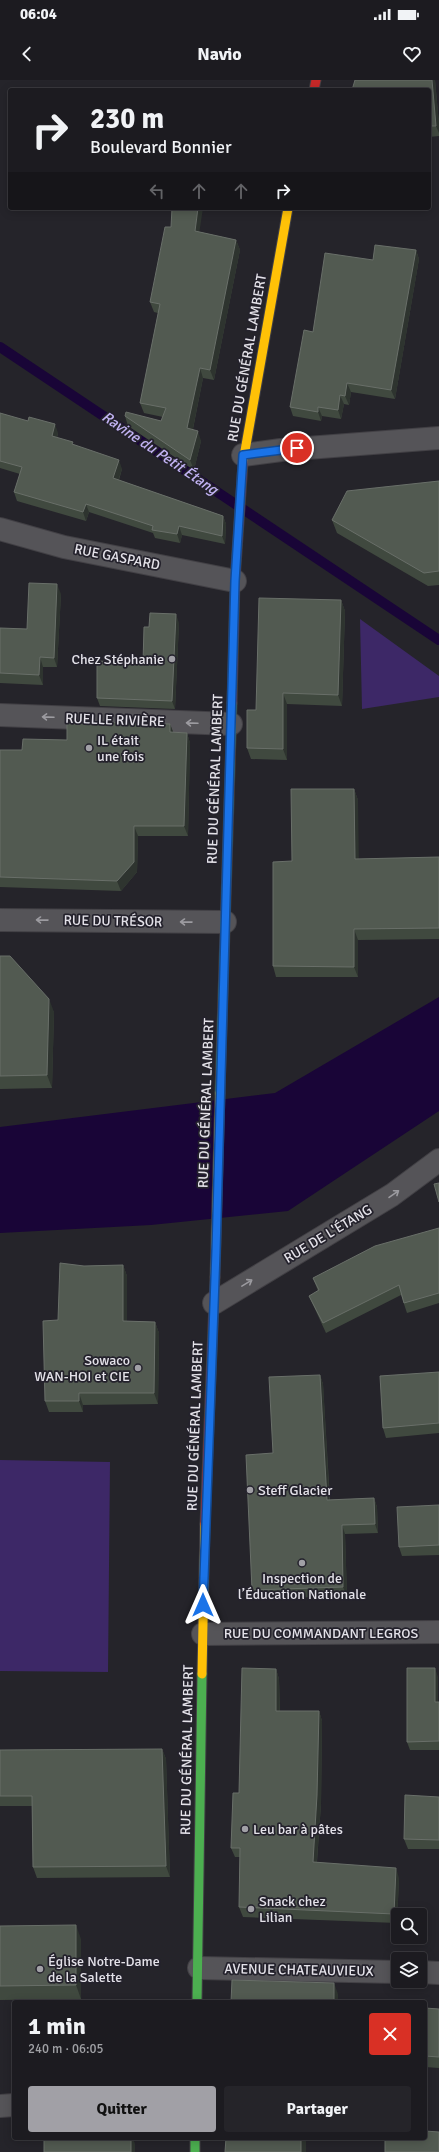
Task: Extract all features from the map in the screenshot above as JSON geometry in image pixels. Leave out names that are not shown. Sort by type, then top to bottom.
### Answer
[{"type":"main road","name":"RUE DU GÉNÉRAL LAMBERT","points":[[198,2000],[203,1576],[216,1251],[236,557],[243,455],[288,210]]},
{"type":"main road","points":[[195,2140],[195,2152]]},
{"type":"street","points":[[243,455],[281,450],[439,438]]},
{"type":"street","name":"RUE GASPARD","points":[[0,529],[64,547],[235,581]]},
{"type":"street","name":"RUELLE RIVIÈRE","points":[[0,715],[231,724]]},
{"type":"street","name":"RUE DU TRÉSOR","points":[[0,920],[225,922]]},
{"type":"street","name":"RUE DE L'ÉTANG","points":[[214,1303],[392,1195],[439,1160]]},
{"type":"street","name":"RUE DU COMMANDANT LEGROS","points":[[203,1634],[439,1632]]},
{"type":"street","name":"AVENUE CHATEAUVIEUX","points":[[199,1968],[391,1972]]},
{"type":"street","points":[[427,1972],[439,1972]]},
{"type":"street","points":[[0,2106],[12,2105]]},
{"type":"shaded area","points":[[360,619],[439,676],[439,697],[362,709]]},
{"type":"shaded area","points":[[439,997],[439,1111],[288,1211],[151,1225],[0,1233],[0,1127],[275,1093]]},
{"type":"shaded area","points":[[0,1460],[110,1462],[108,1672],[0,1671]]},
{"type":"building","points":[[355,80],[432,80],[436,126],[431,126],[431,88],[353,88]]},
{"type":"building","points":[[172,210],[198,210],[195,231],[236,240],[210,370],[200,368],[187,428],[198,431],[190,460],[125,416],[126,412],[161,421],[166,408],[140,403],[160,304],[150,302],[165,227],[171,227]]},
{"type":"building","points":[[375,245],[416,250],[391,390],[347,383],[345,396],[340,395],[338,410],[318,407],[318,412],[290,407],[304,330],[313,332],[325,253],[373,260]]},
{"type":"building","points":[[0,413],[28,421],[29,417],[55,424],[52,436],[73,442],[72,444],[119,460],[113,478],[223,516],[222,536],[179,526],[177,534],[152,530],[153,526],[86,504],[83,512],[14,492],[22,467],[0,461]]},
{"type":"building","points":[[439,481],[439,571],[424,573],[332,520],[347,491]]},
{"type":"building","points":[[29,583],[57,584],[54,658],[40,657],[39,675],[0,673],[0,628],[27,629]]},
{"type":"building","points":[[259,598],[341,600],[338,695],[283,693],[283,749],[247,748],[247,710],[256,710]]},
{"type":"building","points":[[150,613],[176,614],[172,701],[97,698],[97,661],[143,663],[144,627],[149,627]]},
{"type":"building","points":[[67,721],[170,724],[170,732],[187,733],[184,826],[134,826],[134,862],[117,881],[0,877],[0,750],[22,750],[23,739],[67,740]]},
{"type":"building","points":[[291,789],[354,789],[355,859],[439,857],[439,928],[354,929],[354,967],[273,966],[273,862],[292,861]]},
{"type":"building","points":[[0,956],[10,956],[49,999],[47,1075],[0,1076]]},
{"type":"building","points":[[439,1183],[439,1202],[434,1184]]},
{"type":"building","points":[[439,1228],[439,1293],[404,1303],[399,1285],[323,1323],[309,1296],[319,1290],[313,1278],[375,1246]]},
{"type":"building","points":[[60,1263],[84,1266],[123,1265],[123,1321],[155,1322],[154,1393],[79,1393],[79,1401],[45,1401],[43,1321],[58,1320]]},
{"type":"building","points":[[439,1372],[439,1423],[383,1428],[380,1376]]},
{"type":"building","points":[[320,1375],[327,1500],[374,1498],[375,1524],[342,1525],[343,1587],[252,1590],[246,1455],[273,1453],[269,1377]]},
{"type":"building","points":[[439,1505],[439,1545],[399,1547],[397,1507]]},
{"type":"building","points":[[242,1668],[276,1669],[276,1711],[319,1711],[317,1795],[313,1862],[396,1868],[394,1908],[391,1908],[391,1914],[239,1907],[240,1848],[231,1848],[233,1793],[239,1793]]},
{"type":"building","points":[[407,1668],[435,1668],[435,1702],[439,1702],[439,1741],[407,1742]]},
{"type":"building","points":[[162,1749],[166,1866],[33,1867],[32,1796],[0,1796],[0,1750]]},
{"type":"building","points":[[405,1795],[439,1797],[439,1840],[404,1839]]},
{"type":"building","name":"Église Notre-Dame de la Salette","points":[[76,1925],[76,1985],[0,1986],[0,1926]]},
{"type":"building","points":[[232,1980],[334,1983],[334,2000],[231,2000]]},
{"type":"building","points":[[427,2008],[439,2009],[439,2057],[427,2056]]},
{"type":"building","points":[[427,2131],[439,2132],[439,2152],[385,2152],[385,2140],[427,2140]]},
{"type":"building","points":[[44,2140],[131,2140],[131,2152],[44,2152]]},
{"type":"building","points":[[226,2140],[301,2140],[301,2152],[225,2152]]},
{"type":"waterway","name":"Ravine du Petit Étang","points":[[0,347],[439,640]]},
{"type":"traffic: fast","points":[[220,1093],[232,703]]},
{"type":"traffic: fast","points":[[197,2000],[202,1674]]},
{"type":"traffic: fast","points":[[195,2140],[195,2152]]},
{"type":"traffic: slow","points":[[243,462],[288,210]]},
{"type":"traffic: slow","points":[[215,1277],[220,1093]]},
{"type":"traffic: slow","points":[[202,1674],[205,1524]]},
{"type":"traffic: jam","points":[[314,88],[316,80]]},
{"type":"traffic: jam","points":[[232,703],[235,581],[243,462]]},
{"type":"traffic: jam","points":[[205,1524],[215,1277]]},
{"type":"place","name":"Chez Stéphanie","points":[[172,659]]},
{"type":"place","name":"IL était une fois","points":[[89,748]]},
{"type":"place","name":"Sowaco WAN-HOI et CIE","points":[[138,1368]]},
{"type":"place","name":"Steff Glacier","points":[[250,1490]]},
{"type":"place","name":"Inspection de l’Éducation Nationale","points":[[302,1563]]},
{"type":"place","name":"Leu bar à pâtes","points":[[245,1829]]},
{"type":"place","name":"Snack chez Lilian","points":[[251,1909]]},
{"type":"place","name":"Église Notre-Dame de la Salette","points":[[40,1969]]},
{"type":"route","points":[[203,1605],[216,1251],[235,581],[243,455],[297,448]]}]
